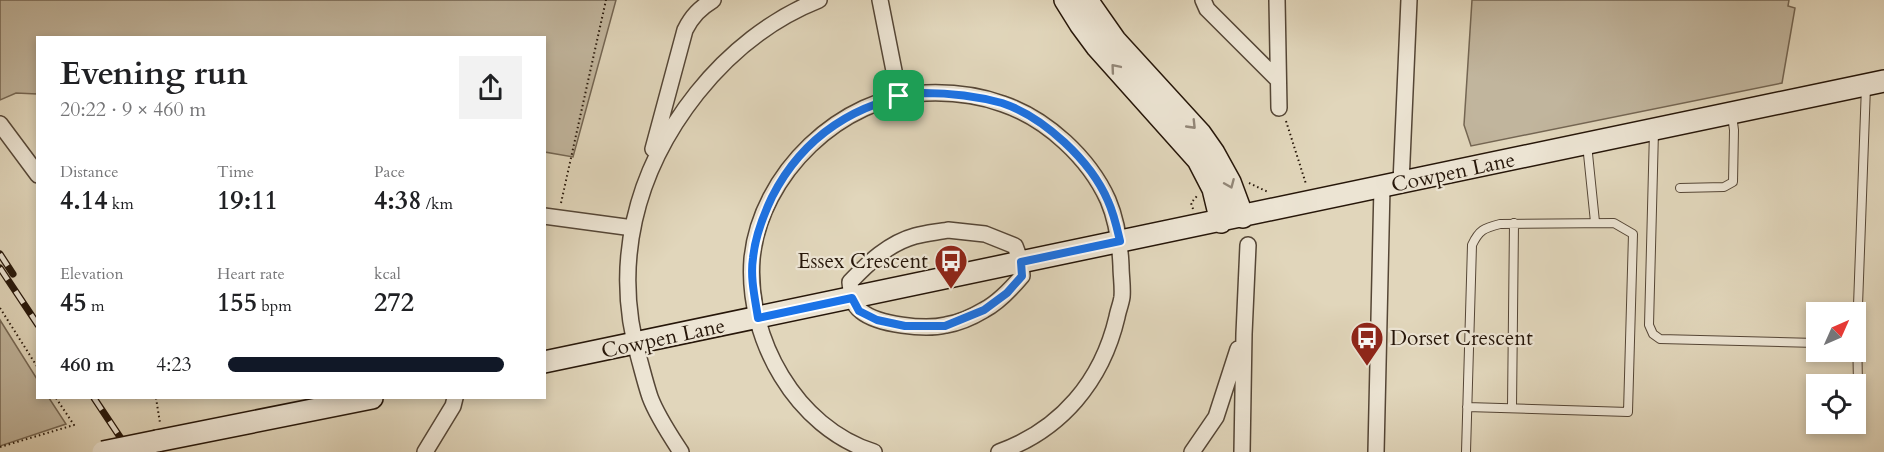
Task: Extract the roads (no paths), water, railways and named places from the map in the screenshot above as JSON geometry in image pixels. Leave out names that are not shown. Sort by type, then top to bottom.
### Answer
[{"type":"street","points":[[681,452],[650,398],[634,344],[630,322],[627,273],[633,228],[685,30],[690,18],[701,7],[713,0]]},
{"type":"street","points":[[645,181],[664,140],[709,77],[733,53],[762,31],[788,14],[819,0]]},
{"type":"street","points":[[880,0],[899,96]]},
{"type":"street","points":[[1065,0],[1097,47],[1197,160],[1213,189],[1221,222]]},
{"type":"street","points":[[1087,0],[1115,40],[1200,133],[1230,182],[1243,217]]},
{"type":"street","points":[[1203,0],[1207,9],[1278,80]]},
{"type":"street","points":[[1277,0],[1279,108]]},
{"type":"street","points":[[1376,452],[1392,185],[1409,0]]},
{"type":"street","name":"Cowpen Lane","points":[[546,362],[1120,241],[1221,222],[1875,83]]},
{"type":"street","points":[[874,452],[832,432],[802,407],[784,380],[763,339],[753,290],[752,259],[760,225],[779,184],[813,141],[858,111],[899,96],[952,93],[1004,104],[1030,117],[1078,155],[1108,199],[1120,241],[1122,297],[1113,336],[1094,377],[1071,407],[1034,436],[999,452]]},
{"type":"street","points":[[0,124],[35,165]]},
{"type":"street","points":[[551,217],[633,228]]},
{"type":"street","points":[[948,230],[985,234],[1016,246],[1021,262],[1022,276],[1007,293],[984,310],[945,326],[905,326],[877,320],[859,311],[852,298],[850,282],[870,261],[889,248],[915,236],[948,230]]},
{"type":"street","points":[[1242,452],[1248,245]]},
{"type":"street","points":[[1192,452],[1216,417],[1244,334]]},
{"type":"street","points":[[103,452],[367,399]]},
{"type":"street","points":[[425,452],[453,406],[455,399]]},
{"type":"street","points":[[1216,417],[1242,425]]},
{"type":"lane","points":[[1858,302],[1875,83]]},
{"type":"lane","points":[[1680,188],[1724,187],[1733,182],[1734,130],[1731,113]]},
{"type":"lane","points":[[1654,129],[1649,325],[1653,334],[1660,339],[1806,343]]},
{"type":"lane","points":[[1587,143],[1595,222]]},
{"type":"lane","points":[[1466,452],[1467,407],[1472,245],[1477,234],[1486,228],[1500,224],[1595,222],[1614,223],[1633,234],[1628,411],[1467,407]]},
{"type":"lane","points":[[1512,407],[1514,224]]},
{"type":"railway","points":[[0,254],[13,274]]},
{"type":"railway","points":[[0,268],[36,322]]},
{"type":"railway","points":[[95,399],[130,452]]},
{"type":"place","name":"Essex Crescent","points":[[951,290]]},
{"type":"place","name":"Dorset Crescent","points":[[1367,367]]}]
